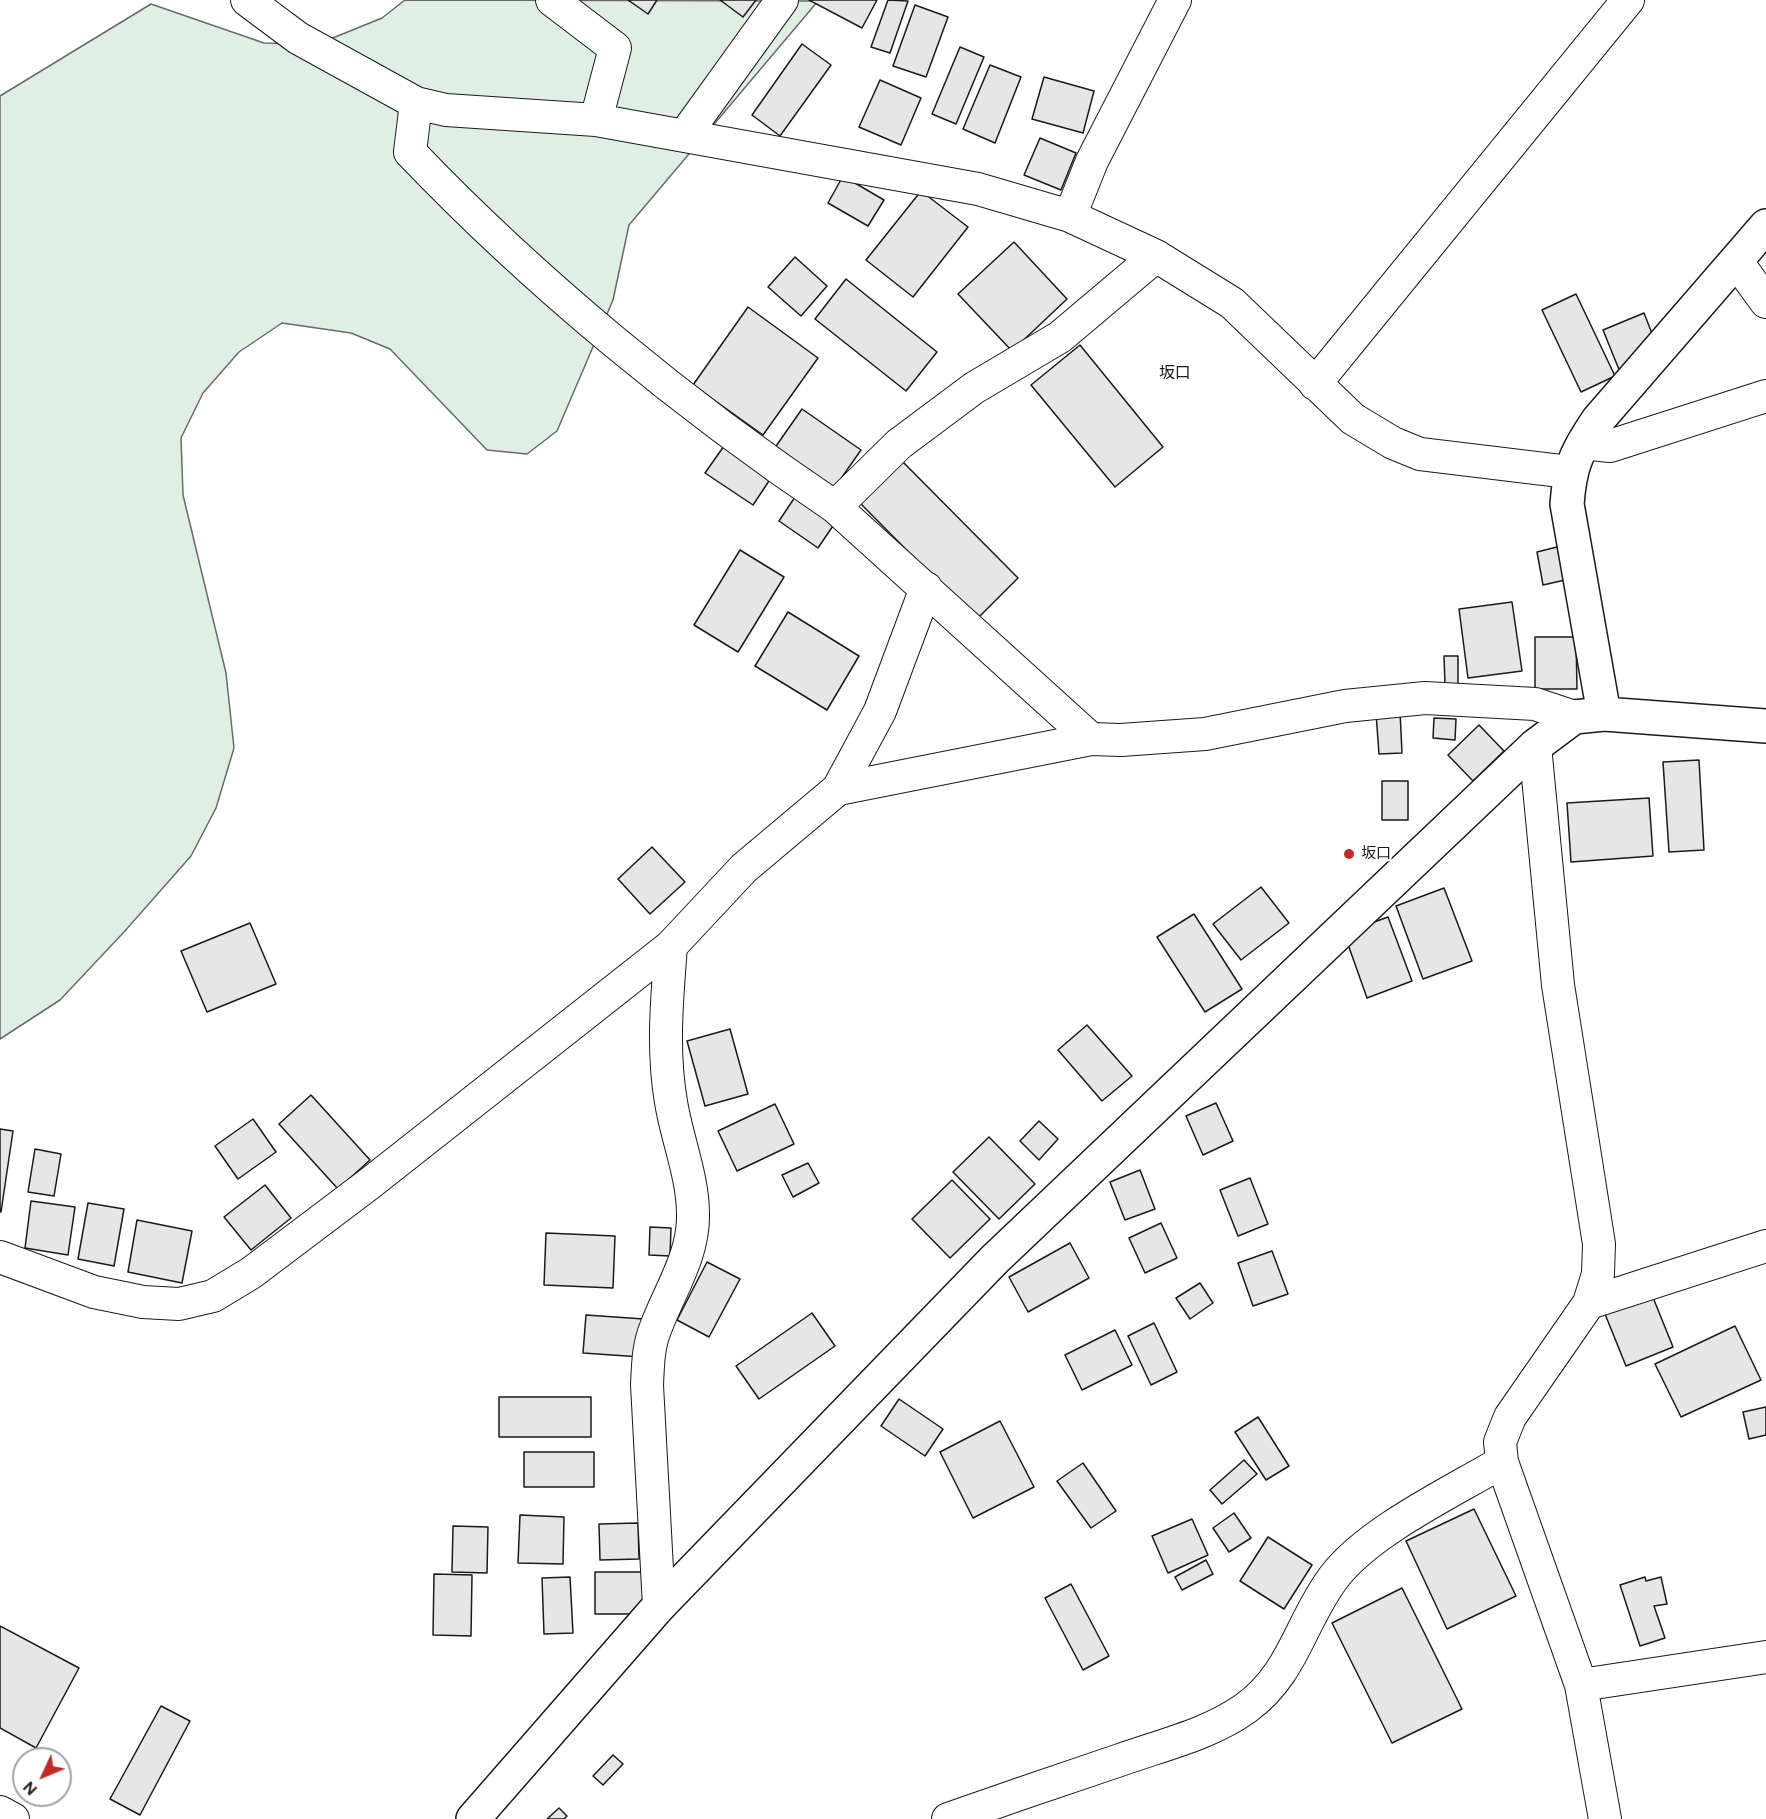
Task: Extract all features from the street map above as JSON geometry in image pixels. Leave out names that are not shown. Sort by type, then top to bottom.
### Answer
[{"type":"street","points":[[247,0],[298,38],[416,103],[446,110],[596,120],[978,189],[1070,216],[1156,256],[1232,303],[1353,419],[1393,443],[1420,454],[1569,472]]},
{"type":"street","points":[[552,0],[615,48],[596,120]]},
{"type":"street","points":[[684,136],[782,0]]},
{"type":"street","points":[[1070,216],[1092,161],[1175,0]]},
{"type":"street","points":[[1315,384],[1628,0]]},
{"type":"street","points":[[416,103],[410,152],[527,268],[650,369],[793,479],[835,507],[1091,740]]},
{"type":"street","points":[[1589,716],[1567,504],[1569,472],[1583,443],[1598,420],[1766,226]]},
{"type":"street","points":[[835,507],[899,444],[974,388],[1060,337],[1156,256]]},
{"type":"street","points":[[1737,262],[1766,302]]},
{"type":"street","points":[[1583,443],[1610,446],[1766,396]]},
{"type":"street","points":[[0,1257],[94,1292],[143,1302],[179,1304],[213,1296],[251,1273],[360,1191],[671,946],[744,868],[838,789],[880,711],[926,588]]},
{"type":"street","points":[[838,789],[1091,740],[1205,735],[1345,706],[1425,698],[1535,704],[1589,716],[1766,726]]},
{"type":"street","points":[[473,1819],[659,1606],[994,1260],[1535,746],[1589,716]]},
{"type":"street","points":[[1535,746],[1558,985],[1599,1244],[1598,1274],[1589,1303],[1510,1417],[1500,1442],[1502,1462],[1581,1684],[1605,1819]]},
{"type":"street","points":[[659,1606],[647,1385],[649,1352],[655,1328],[691,1243],[693,1214],[671,1102],[666,1061],[665,1022],[671,946]]},
{"type":"street","points":[[1589,1303],[1766,1246]]},
{"type":"street","points":[[948,1819],[1204,1730],[1244,1709],[1270,1688],[1288,1663],[1316,1606],[1335,1576],[1367,1545],[1502,1462]]},
{"type":"street","points":[[1581,1684],[1766,1657]]},
{"type":"street","points":[[0,1812],[13,1819]]},
{"type":"green space","points":[[405,0],[818,1],[629,225],[613,300],[557,431],[527,454],[487,450],[390,349],[351,333],[282,323],[239,352],[203,393],[181,438],[183,495],[226,673],[234,748],[216,808],[191,856],[124,932],[60,1000],[0,1039],[0,96],[151,4],[264,43],[318,44],[382,18]]},
{"type":"building","points":[[628,0],[657,0],[648,14]]},
{"type":"building","points":[[720,0],[756,0],[743,17]]},
{"type":"building","points":[[809,0],[877,0],[862,28]]},
{"type":"building","points":[[888,0],[908,1],[890,53],[871,47]]},
{"type":"building","points":[[915,5],[948,17],[926,77],[893,66]]},
{"type":"building","points":[[802,44],[831,65],[780,136],[752,115]]},
{"type":"building","points":[[960,47],[984,57],[956,124],[932,114]]},
{"type":"building","points":[[990,65],[1021,77],[995,143],[963,129]]},
{"type":"building","points":[[1044,77],[1094,91],[1083,133],[1032,119]]},
{"type":"building","points":[[880,80],[921,98],[901,145],[859,127]]},
{"type":"building","points":[[1040,138],[1076,153],[1061,190],[1024,175]]},
{"type":"building","points":[[843,176],[884,200],[868,226],[828,203]]},
{"type":"building","points":[[921,191],[968,227],[913,297],[866,260]]},
{"type":"building","points":[[1014,242],[1067,299],[1012,351],[958,294]]},
{"type":"building","points":[[795,257],[827,286],[801,316],[768,287]]},
{"type":"building","points":[[846,279],[937,352],[906,391],[815,319]]},
{"type":"building","points":[[1576,294],[1615,376],[1581,392],[1542,310]]},
{"type":"building","points":[[748,307],[818,358],[763,435],[693,385]]},
{"type":"building","points":[[1644,313],[1653,336],[1620,372],[1603,330]]},
{"type":"building","points":[[1080,345],[1163,447],[1115,487],[1031,385]]},
{"type":"building","points":[[802,409],[861,450],[833,490],[774,449]]},
{"type":"building","points":[[724,446],[771,478],[753,505],[705,473]]},
{"type":"building","points":[[902,461],[1018,578],[976,620],[860,503]]},
{"type":"building","points":[[799,491],[839,517],[818,548],[779,521]]},
{"type":"building","points":[[1557,547],[1565,580],[1543,585],[1537,552]]},
{"type":"building","points":[[740,550],[784,577],[738,652],[694,625]]},
{"type":"building","points":[[1512,602],[1522,671],[1468,678],[1459,609]]},
{"type":"building","points":[[788,612],[859,656],[827,710],[755,666]]},
{"type":"building","points":[[1535,637],[1576,637],[1577,689],[1535,689]]},
{"type":"building","points":[[1444,656],[1458,656],[1458,685],[1445,685]]},
{"type":"building","points":[[1400,711],[1402,753],[1379,754],[1376,713]]},
{"type":"building","points":[[1434,718],[1456,719],[1455,740],[1433,738]]},
{"type":"building","points":[[1479,725],[1504,751],[1473,781],[1448,755]]},
{"type":"building","points":[[1699,760],[1704,850],[1669,852],[1663,762]]},
{"type":"building","points":[[1382,781],[1408,781],[1408,820],[1382,820]]},
{"type":"building","points":[[1649,798],[1653,856],[1571,862],[1567,803]]},
{"type":"building","points":[[652,847],[685,882],[650,914],[618,879]]},
{"type":"building","points":[[1261,887],[1289,923],[1241,960],[1213,924]]},
{"type":"building","points":[[1444,888],[1472,961],[1423,979],[1396,906]]},
{"type":"building","points":[[1194,914],[1242,989],[1205,1012],[1157,937]]},
{"type":"building","points":[[1388,917],[1412,981],[1367,998],[1344,933]]},
{"type":"building","points":[[250,923],[276,984],[207,1012],[181,951]]},
{"type":"building","points":[[1087,1025],[1132,1076],[1102,1101],[1058,1050]]},
{"type":"building","points":[[730,1029],[748,1094],[705,1106],[687,1041]]},
{"type":"building","points":[[311,1095],[370,1160],[338,1189],[279,1124]]},
{"type":"building","points":[[1216,1103],[1233,1141],[1203,1155],[1186,1116]]},
{"type":"building","points":[[775,1104],[794,1144],[737,1171],[718,1131]]},
{"type":"building","points":[[253,1119],[276,1152],[238,1179],[215,1146]]},
{"type":"building","points":[[1039,1121],[1058,1139],[1039,1160],[1020,1141]]},
{"type":"building","points":[[0,1129],[13,1131],[1,1212],[0,1212]]},
{"type":"building","points":[[989,1137],[1035,1184],[999,1219],[953,1172]]},
{"type":"building","points":[[35,1149],[61,1154],[54,1196],[28,1192]]},
{"type":"building","points":[[808,1163],[819,1183],[793,1197],[782,1175]]},
{"type":"building","points":[[1140,1170],[1155,1209],[1125,1220],[1110,1182]]},
{"type":"building","points":[[1250,1178],[1268,1224],[1238,1236],[1220,1190]]},
{"type":"building","points":[[952,1180],[990,1219],[950,1258],[912,1219]]},
{"type":"building","points":[[265,1185],[291,1218],[251,1250],[224,1217]]},
{"type":"building","points":[[31,1201],[75,1207],[68,1255],[25,1248]]},
{"type":"building","points":[[88,1203],[124,1209],[114,1266],[78,1259]]},
{"type":"building","points":[[137,1220],[192,1231],[182,1283],[128,1272]]},
{"type":"building","points":[[1161,1223],[1177,1258],[1145,1273],[1129,1238]]},
{"type":"building","points":[[650,1227],[671,1228],[670,1256],[649,1255]]},
{"type":"building","points":[[546,1233],[615,1236],[613,1288],[544,1285]]},
{"type":"building","points":[[1070,1243],[1089,1278],[1028,1312],[1009,1277]]},
{"type":"building","points":[[1272,1251],[1288,1294],[1253,1306],[1238,1263]]},
{"type":"building","points":[[707,1262],[740,1279],[709,1337],[677,1320]]},
{"type":"building","points":[[1200,1283],[1213,1303],[1190,1319],[1176,1298]]},
{"type":"building","points":[[1652,1295],[1673,1347],[1626,1366],[1605,1314]]},
{"type":"building","points":[[812,1313],[835,1346],[759,1399],[736,1366]]},
{"type":"building","points":[[586,1315],[644,1319],[641,1357],[583,1353]]},
{"type":"building","points":[[1154,1323],[1177,1372],[1151,1385],[1128,1336]]},
{"type":"building","points":[[1735,1326],[1761,1380],[1681,1417],[1655,1364]]},
{"type":"building","points":[[1115,1330],[1132,1365],[1082,1390],[1065,1355]]},
{"type":"building","points":[[499,1397],[591,1397],[591,1437],[499,1437]]},
{"type":"building","points":[[899,1399],[943,1429],[925,1456],[881,1426]]},
{"type":"building","points":[[1766,1407],[1766,1435],[1749,1439],[1743,1412]]},
{"type":"building","points":[[1258,1417],[1289,1466],[1266,1480],[1235,1432]]},
{"type":"building","points":[[1000,1421],[1034,1487],[973,1518],[940,1452]]},
{"type":"building","points":[[524,1452],[594,1452],[594,1487],[524,1487]]},
{"type":"building","points":[[1244,1460],[1257,1474],[1222,1504],[1210,1490]]},
{"type":"building","points":[[1083,1463],[1116,1511],[1091,1528],[1057,1481]]},
{"type":"building","points":[[1474,1509],[1516,1596],[1447,1629],[1406,1541]]},
{"type":"building","points":[[1234,1513],[1251,1538],[1229,1552],[1213,1528]]},
{"type":"building","points":[[520,1515],[564,1517],[563,1564],[518,1563]]},
{"type":"building","points":[[1192,1519],[1208,1555],[1168,1573],[1152,1536]]},
{"type":"building","points":[[638,1523],[639,1559],[600,1560],[599,1524]]},
{"type":"building","points":[[453,1526],[488,1527],[487,1573],[452,1572]]},
{"type":"building","points":[[1268,1537],[1312,1565],[1284,1609],[1240,1581]]},
{"type":"building","points":[[1206,1560],[1213,1574],[1182,1590],[1175,1577]]},
{"type":"building","points":[[595,1572],[646,1572],[646,1614],[595,1614]]},
{"type":"building","points":[[434,1574],[472,1575],[471,1636],[433,1635]]},
{"type":"building","points":[[570,1577],[573,1633],[544,1634],[542,1578]]},
{"type":"building","points":[[1645,1577],[1646,1581],[1661,1577],[1667,1604],[1654,1606],[1665,1638],[1640,1646],[1620,1585]]},
{"type":"building","points":[[1071,1584],[1109,1656],[1083,1670],[1045,1598]]},
{"type":"building","points":[[1402,1588],[1462,1709],[1392,1743],[1332,1623]]},
{"type":"building","points":[[0,1626],[79,1668],[37,1747],[0,1728]]},
{"type":"building","points":[[161,1706],[190,1721],[140,1815],[110,1799]]},
{"type":"building","points":[[613,1755],[623,1764],[603,1785],[593,1776]]},
{"type":"building","points":[[559,1808],[567,1816],[564,1819],[547,1819]]},
{"type":"place","name":"坂口","points":[[1349,854]]},
{"type":"district","name":"坂口","points":[[1175,374]]}]
